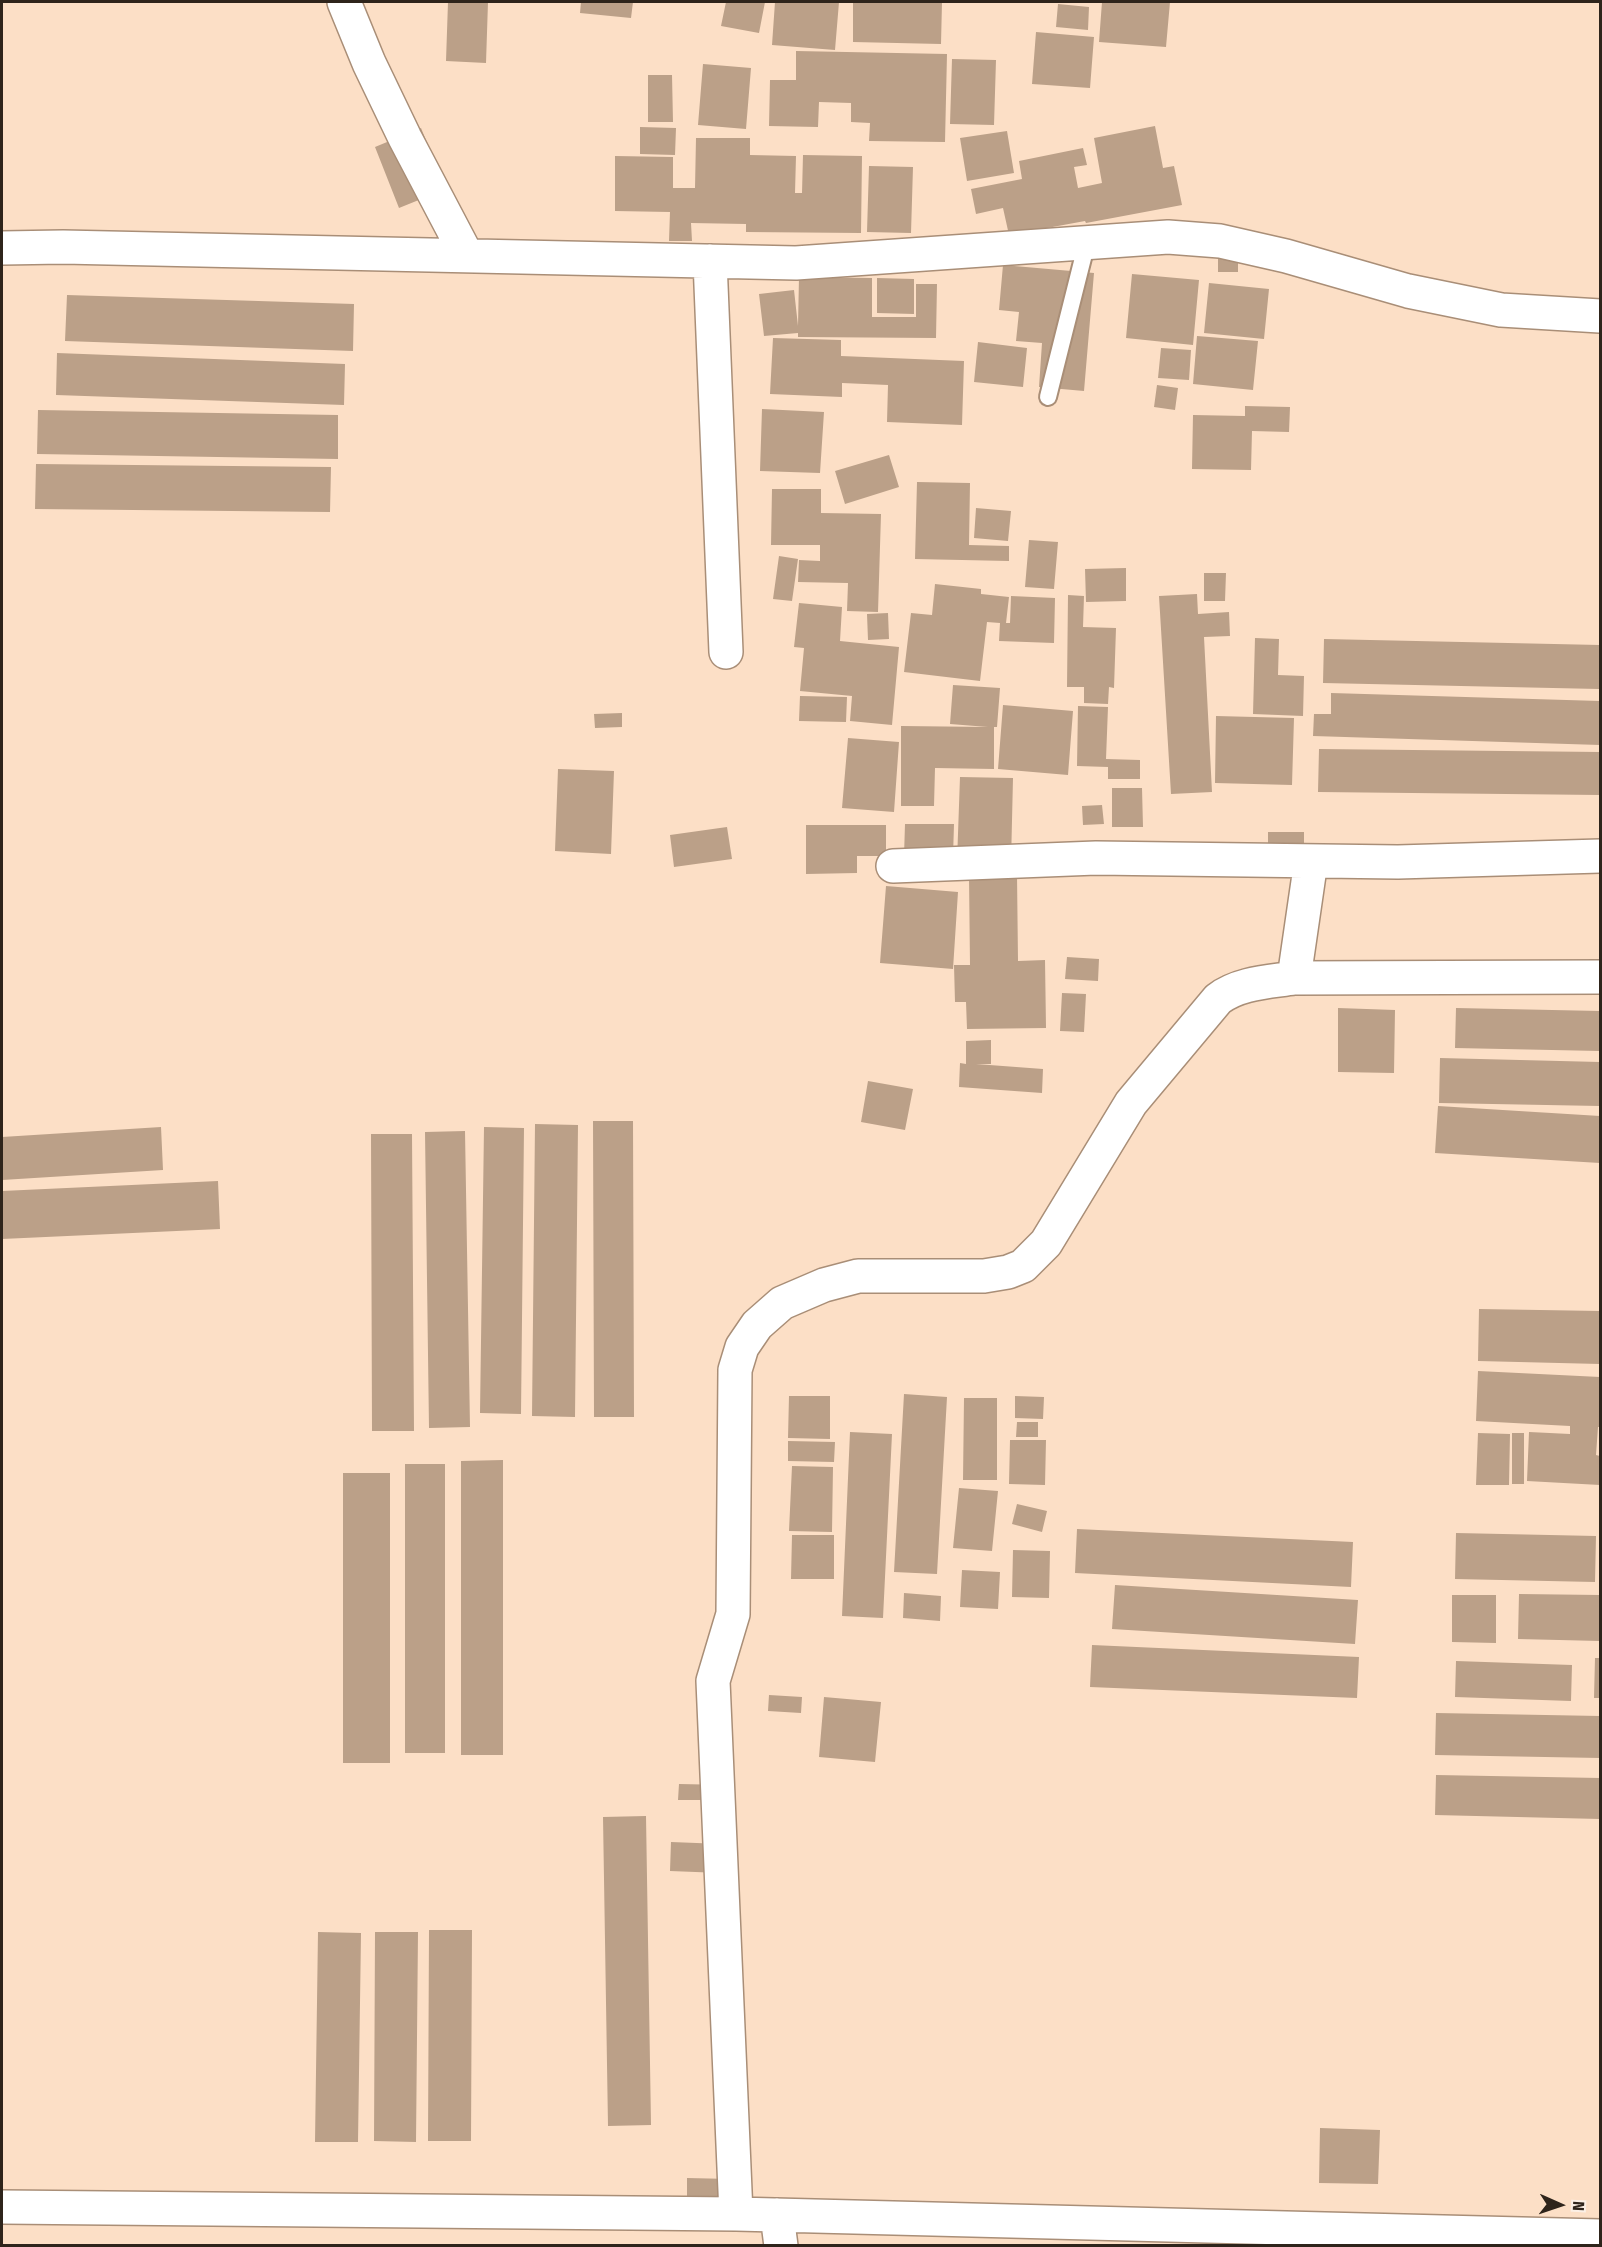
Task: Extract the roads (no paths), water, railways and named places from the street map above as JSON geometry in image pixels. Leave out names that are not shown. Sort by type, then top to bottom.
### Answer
[{"type":"street","points":[[344,2],[369,63],[405,138],[467,256]]},
{"type":"street","points":[[2,248],[63,247],[796,263],[1168,237],[1220,241],[1286,256],[1408,291],[1501,310],[1600,316]]},
{"type":"street","points":[[710,261],[726,652]]},
{"type":"street","points":[[893,866],[1096,858],[1398,862],[1600,856]]},
{"type":"street","points":[[1294,978],[1311,861]]},
{"type":"street","points":[[736,2214],[713,1681],[733,1614],[735,1370],[742,1347],[757,1325],[782,1303],[824,1285],[858,1276],[984,1276],[1008,1272],[1023,1266],[1046,1243],[1131,1103],[1218,999],[1227,993],[1244,987],[1294,978],[1600,977]]},
{"type":"street","points":[[2,2207],[736,2214],[779,2230],[1600,2236]]},
{"type":"lane","points":[[1048,397],[1087,242]]}]
